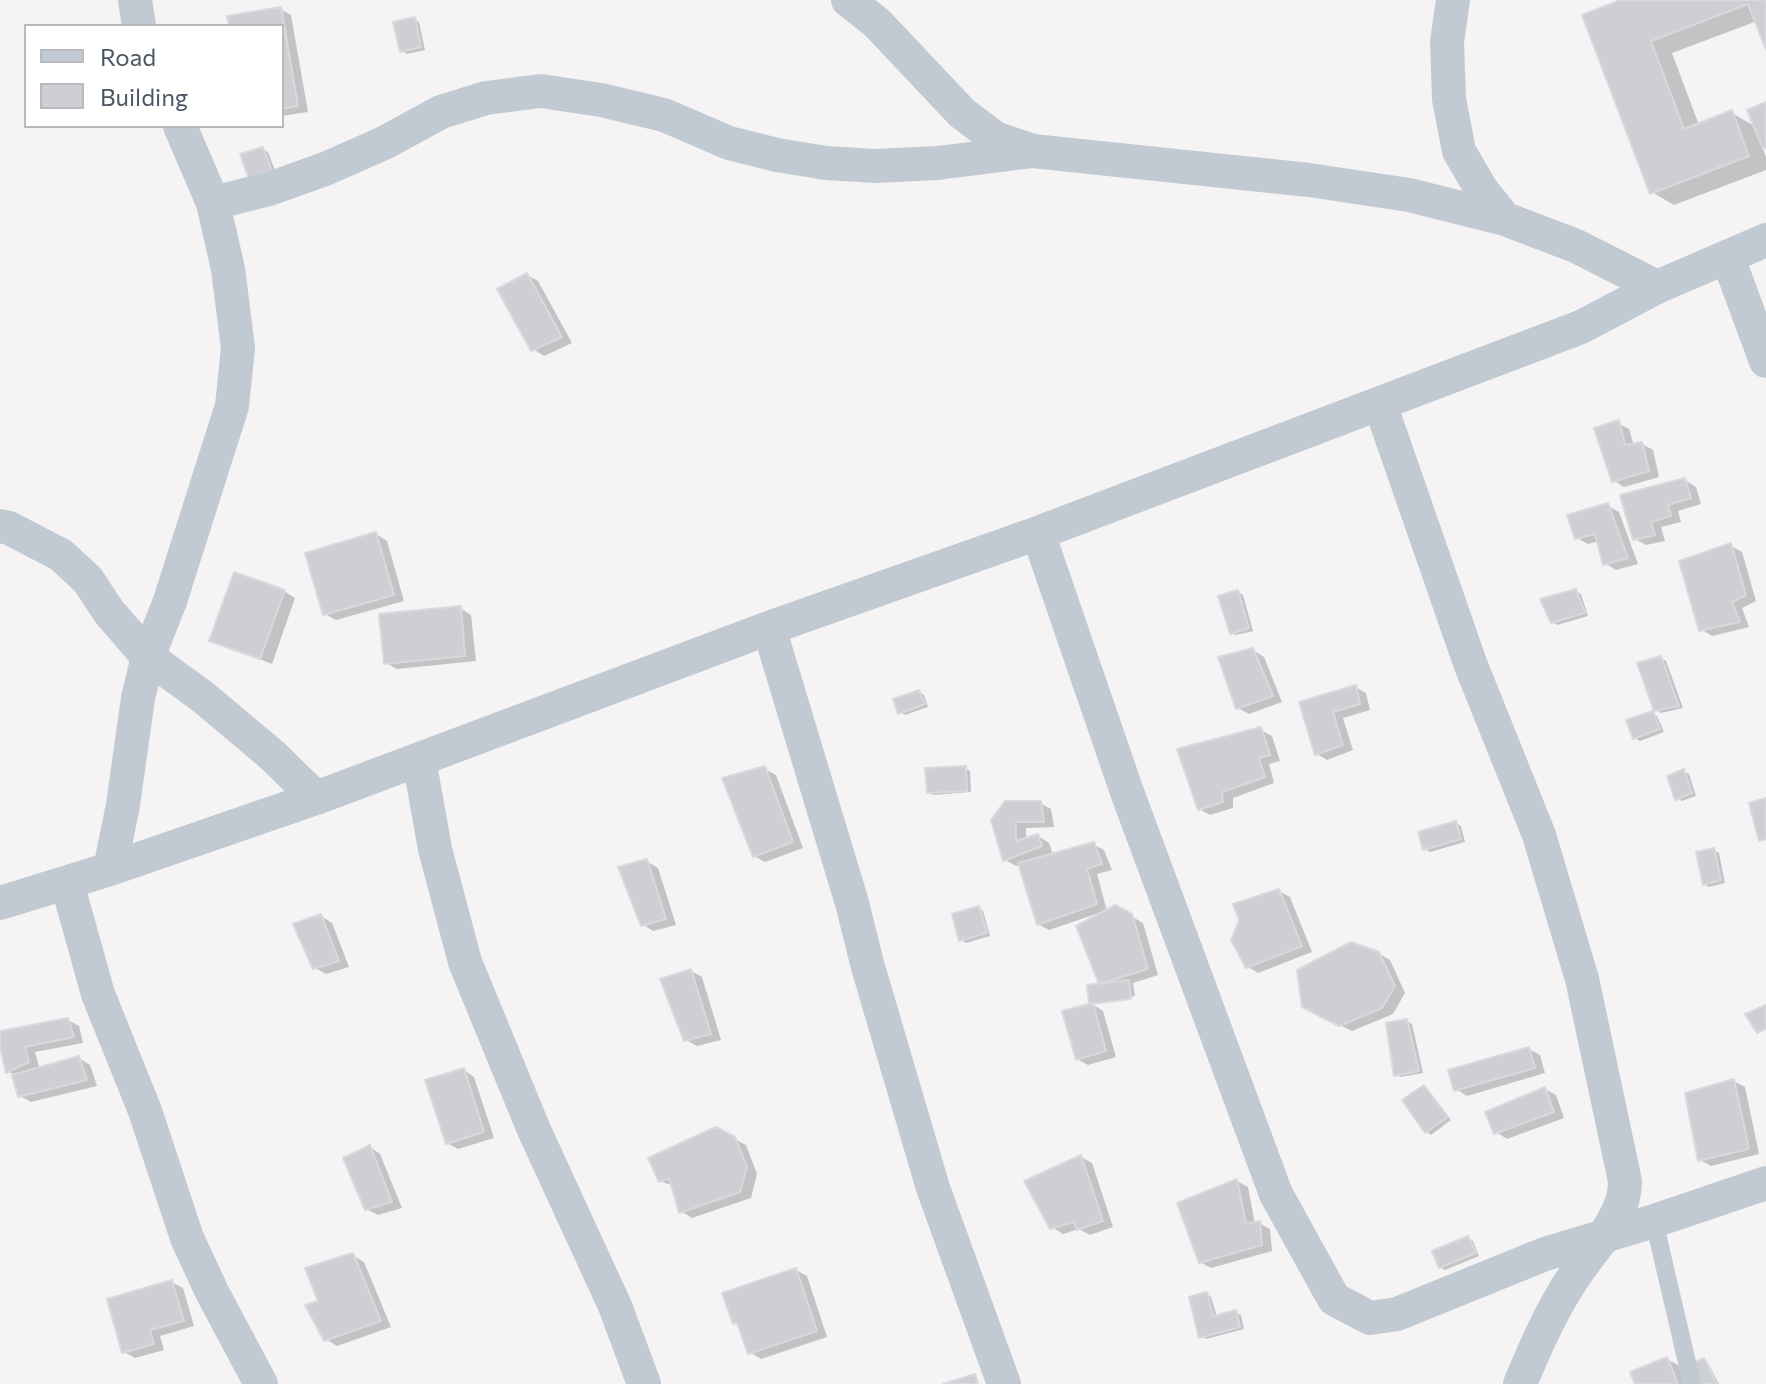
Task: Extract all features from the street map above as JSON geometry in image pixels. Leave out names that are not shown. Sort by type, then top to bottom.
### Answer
[{"type":"street","points":[[135,0],[139,24]]},
{"type":"street","points":[[848,0],[877,23],[962,113],[995,138],[1033,151],[1309,180],[1409,195],[1505,219],[1576,246],[1657,287]]},
{"type":"street","points":[[1453,0],[1447,42],[1448,85],[1459,151],[1481,189],[1505,219]]},
{"type":"street","points":[[213,203],[269,189],[325,169],[384,143],[441,112],[486,98],[541,91],[601,100],[664,115],[729,143],[826,163],[875,166],[938,163],[1033,151]]},
{"type":"street","points":[[110,869],[123,805],[138,698],[148,657],[170,601],[232,406],[238,348],[228,269],[213,203],[181,128]]},
{"type":"street","points":[[0,903],[110,869],[316,798],[769,628],[1038,533],[1581,327],[1657,287],[1766,240]]},
{"type":"street","points":[[1728,258],[1766,361]]},
{"type":"street","points":[[1380,404],[1470,663],[1539,835],[1582,979],[1625,1181],[1624,1194],[1607,1233],[1572,1278],[1546,1324],[1520,1384]]},
{"type":"street","points":[[0,526],[61,555],[88,580],[109,612],[148,657],[203,697],[316,798]]},
{"type":"street","points":[[1038,533],[1127,792],[1276,1194],[1334,1299],[1370,1318],[1397,1314],[1545,1254],[1766,1183]]},
{"type":"street","points":[[769,628],[933,1188],[1004,1384]]},
{"type":"street","points":[[419,759],[435,849],[465,962],[534,1130],[615,1306],[644,1384]]},
{"type":"street","points":[[67,883],[98,994],[145,1111],[187,1238],[261,1384]]},
{"type":"lane","points":[[1654,1221],[1692,1384]]},
{"type":"building","points":[[1620,0],[1766,0],[1766,50],[1748,4],[1651,41],[1684,129],[1732,110],[1749,156],[1650,194],[1582,15]]},
{"type":"building","points":[[281,7],[284,24],[229,24],[227,16]]},
{"type":"building","points":[[415,17],[421,47],[400,52],[393,22]]},
{"type":"building","points":[[284,24],[298,106],[284,109]]},
{"type":"building","points":[[1766,102],[1766,147],[1763,149],[1747,110]]},
{"type":"building","points":[[263,147],[272,171],[249,179],[240,154]]},
{"type":"building","points":[[527,273],[562,337],[531,351],[497,289]]},
{"type":"building","points":[[1619,420],[1625,445],[1642,442],[1649,471],[1612,482],[1594,428]]},
{"type":"building","points":[[1685,478],[1691,498],[1668,505],[1671,516],[1651,522],[1655,535],[1633,540],[1620,495]]},
{"type":"building","points":[[1608,503],[1628,558],[1603,565],[1595,534],[1575,539],[1567,515]]},
{"type":"building","points":[[376,532],[394,595],[323,615],[305,553]]},
{"type":"building","points":[[1731,543],[1746,595],[1732,602],[1740,622],[1699,631],[1679,561]]},
{"type":"building","points":[[234,572],[285,590],[260,659],[209,641]]},
{"type":"building","points":[[1576,589],[1585,613],[1551,623],[1540,599]]},
{"type":"building","points":[[1238,590],[1249,628],[1230,634],[1218,596]]},
{"type":"building","points":[[461,606],[465,656],[384,664],[379,614]]},
{"type":"building","points":[[1253,648],[1273,696],[1236,709],[1218,657]]},
{"type":"building","points":[[1661,656],[1679,706],[1654,711],[1637,663]]},
{"type":"building","points":[[1356,685],[1360,704],[1333,712],[1343,745],[1315,755],[1299,702]]},
{"type":"building","points":[[919,690],[925,704],[898,714],[893,699]]},
{"type":"building","points":[[1653,711],[1660,729],[1633,739],[1626,720]]},
{"type":"building","points":[[1261,727],[1270,755],[1259,758],[1265,777],[1222,792],[1223,802],[1198,810],[1177,749]]},
{"type":"building","points":[[765,766],[793,842],[753,857],[722,778]]},
{"type":"building","points":[[966,766],[967,791],[927,793],[925,768]]},
{"type":"building","points":[[1684,769],[1692,793],[1675,800],[1667,776]]},
{"type":"building","points":[[1766,798],[1766,839],[1759,841],[1749,803]]},
{"type":"building","points":[[1005,801],[1041,801],[1044,822],[1016,822],[1016,841],[1038,834],[1042,846],[1003,861],[991,820]]},
{"type":"building","points":[[1456,821],[1461,839],[1423,850],[1418,832]]},
{"type":"building","points":[[1094,842],[1102,864],[1087,869],[1097,904],[1037,925],[1018,863]]},
{"type":"building","points":[[1714,848],[1721,880],[1703,885],[1696,852]]},
{"type":"building","points":[[647,859],[666,919],[641,926],[618,867]]},
{"type":"building","points":[[1279,889],[1302,946],[1246,968],[1231,940],[1239,920],[1233,904]]},
{"type":"building","points":[[1115,905],[1132,914],[1148,969],[1099,984],[1076,926]]},
{"type":"building","points":[[979,906],[987,933],[959,941],[952,914]]},
{"type":"building","points":[[321,914],[339,961],[313,969],[293,924]]},
{"type":"building","points":[[1351,942],[1379,952],[1395,986],[1382,1008],[1339,1026],[1302,1007],[1297,970]]},
{"type":"building","points":[[691,969],[711,1034],[684,1041],[660,979]]},
{"type":"building","points":[[1129,980],[1131,999],[1089,1004],[1087,985]]},
{"type":"building","points":[[1093,1003],[1106,1051],[1076,1060],[1062,1011]]},
{"type":"building","points":[[1766,1005],[1766,1029],[1757,1033],[1745,1014]]},
{"type":"building","points":[[68,1018],[74,1037],[25,1047],[29,1062],[6,1073],[0,1031]]},
{"type":"building","points":[[1407,1019],[1419,1071],[1394,1076],[1386,1023]]},
{"type":"building","points":[[1529,1047],[1535,1068],[1454,1091],[1448,1070]]},
{"type":"building","points":[[79,1056],[87,1080],[18,1097],[12,1075]]},
{"type":"building","points":[[464,1068],[484,1132],[446,1144],[425,1080]]},
{"type":"building","points":[[1734,1079],[1749,1149],[1698,1161],[1685,1093]]},
{"type":"building","points":[[1424,1085],[1448,1117],[1425,1133],[1402,1100]]},
{"type":"building","points":[[1545,1087],[1554,1112],[1494,1134],[1485,1112]]},
{"type":"building","points":[[716,1127],[735,1137],[747,1167],[740,1192],[679,1213],[669,1178],[659,1182],[648,1158]]},
{"type":"building","points":[[370,1145],[392,1202],[365,1210],[343,1158]]},
{"type":"building","points":[[1081,1155],[1103,1221],[1077,1230],[1074,1222],[1050,1229],[1024,1181]]},
{"type":"building","points":[[1237,1179],[1246,1224],[1260,1221],[1262,1245],[1199,1263],[1177,1203]]},
{"type":"building","points":[[1468,1236],[1476,1253],[1439,1268],[1432,1251]]},
{"type":"building","points":[[353,1253],[381,1321],[324,1341],[305,1305],[318,1301],[305,1268]]},
{"type":"building","points":[[796,1268],[817,1331],[748,1354],[722,1293]]},
{"type":"building","points":[[172,1280],[184,1321],[150,1330],[154,1344],[122,1353],[107,1299]]},
{"type":"building","points":[[1207,1292],[1213,1316],[1236,1310],[1240,1327],[1199,1338],[1189,1297]]},
{"type":"building","points":[[1667,1357],[1678,1384],[1635,1384],[1630,1372]]},
{"type":"building","points":[[1704,1358],[1717,1384],[1690,1384],[1683,1368]]},
{"type":"building","points":[[975,1374],[978,1384],[943,1384]]}]
